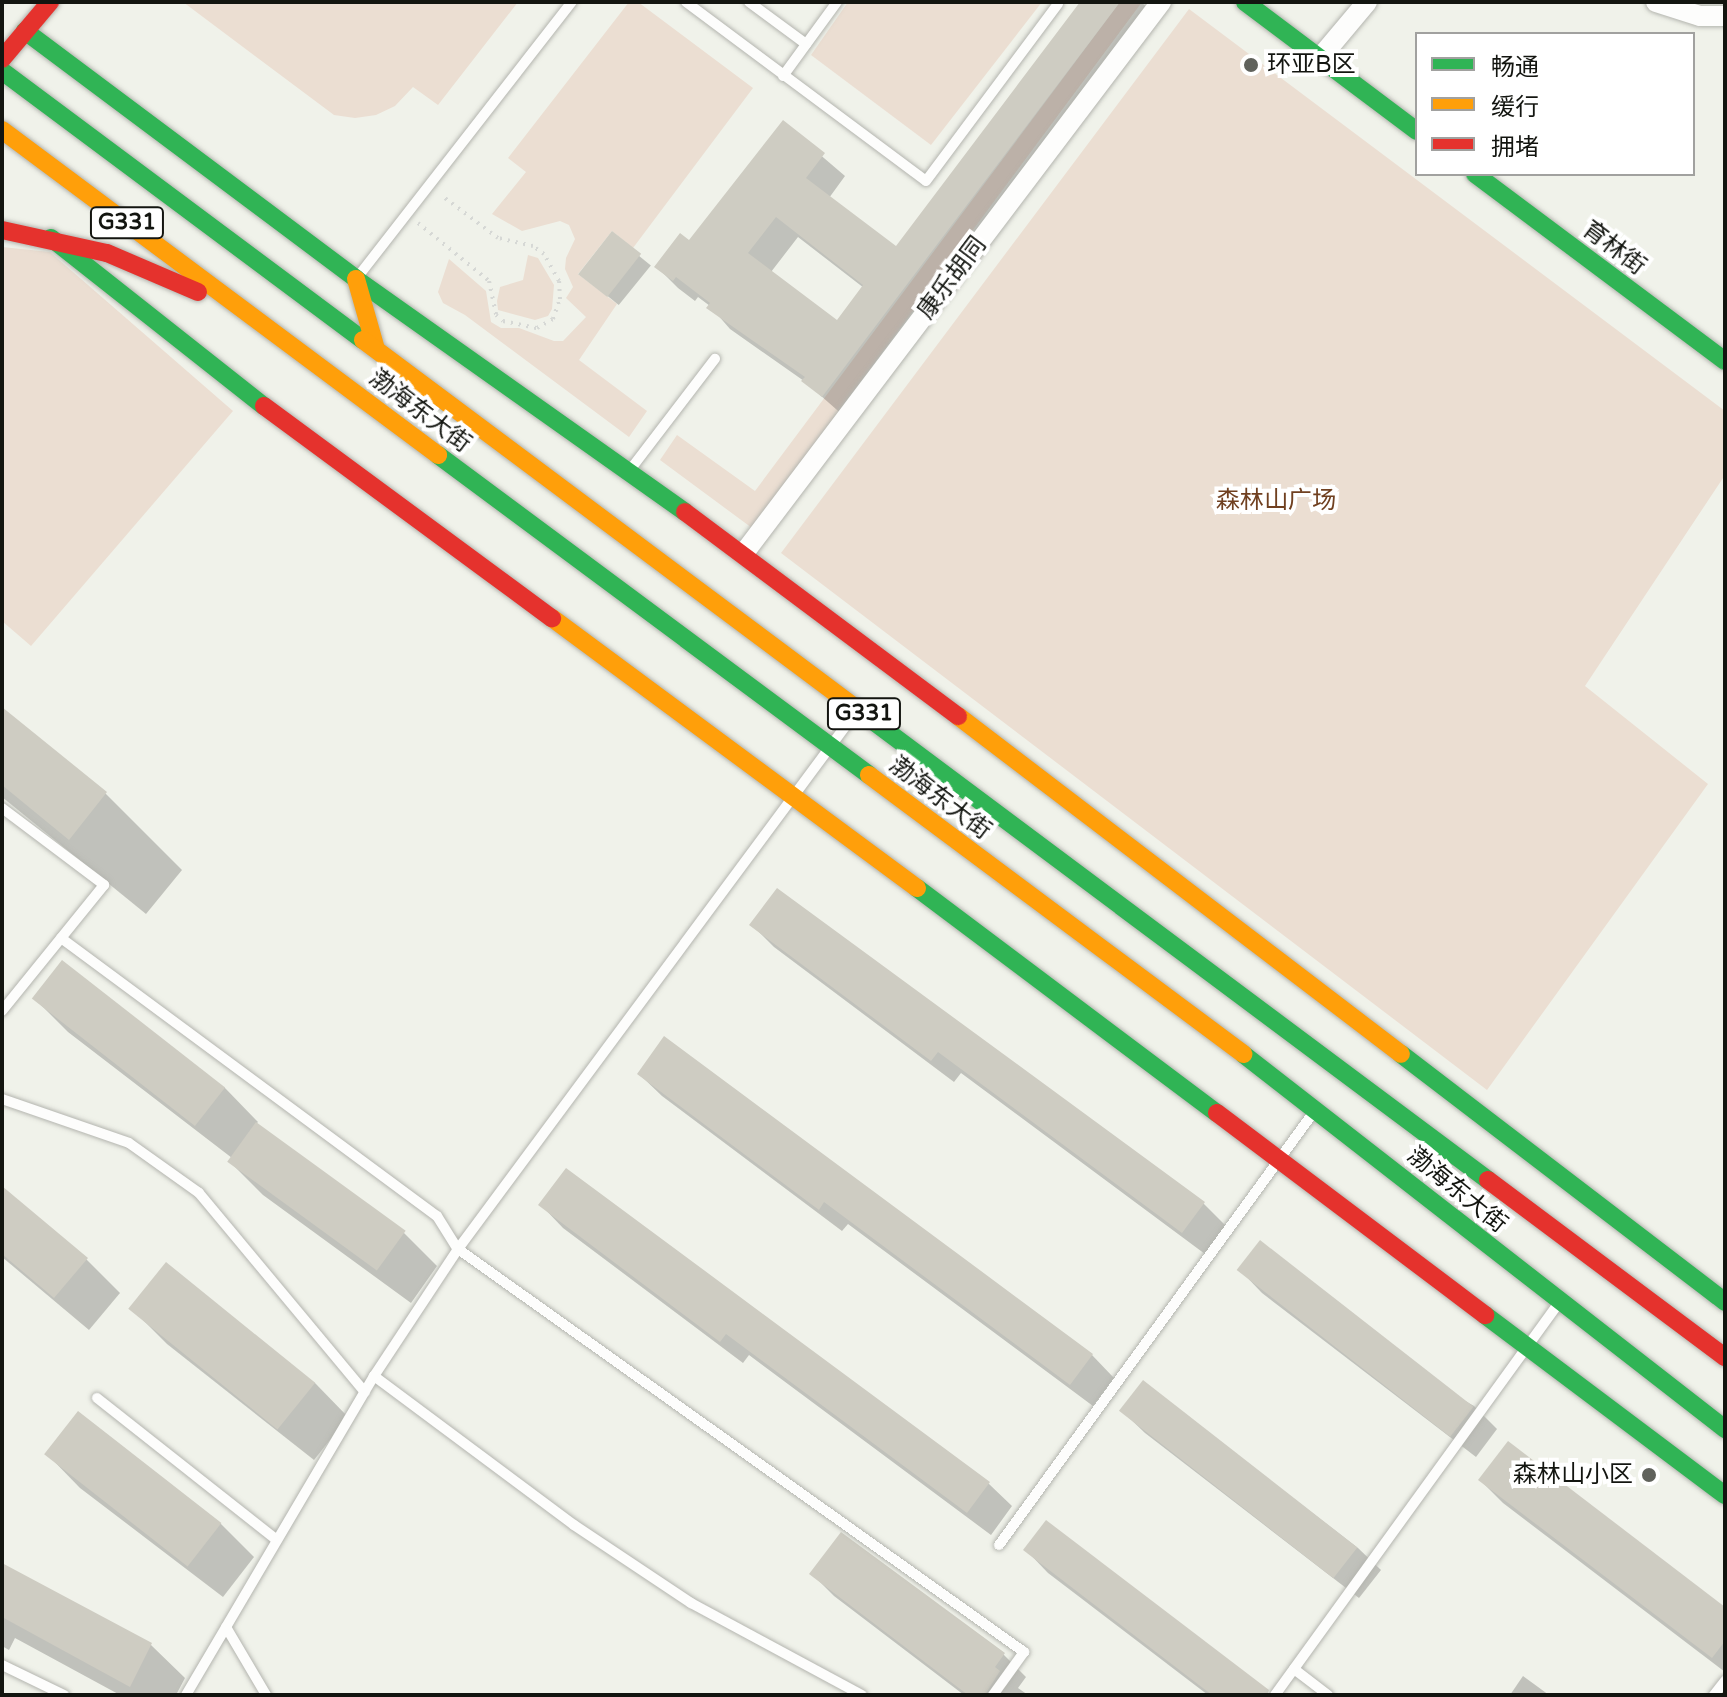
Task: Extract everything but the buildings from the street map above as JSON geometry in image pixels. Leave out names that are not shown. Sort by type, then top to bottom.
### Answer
[{"type":"main road","points":[[2,59],[50,2]]},
{"type":"main road","points":[[1245,2],[1415,129]]},
{"type":"main road","points":[[25,31],[356,279],[744,553],[1725,1302]]},
{"type":"main road","name":"渤海东大街","points":[[2,71],[1725,1357]]},
{"type":"main road","name":"渤海东大街","points":[[2,130],[1316,1108],[1559,1303],[1725,1429]]},
{"type":"main road","name":"育林街","points":[[1478,176],[1725,361]]},
{"type":"main road","points":[[2,230],[51,238],[107,253],[252,316]]},
{"type":"main road","points":[[51,238],[264,406],[794,796],[1725,1495]]},
{"type":"main road","points":[[356,279],[376,349]]},
{"type":"street","name":"康乐胡同","points":[[744,553],[1161,2]]},
{"type":"street","points":[[1320,58],[1367,2]]},
{"type":"street","points":[[1656,2],[1705,9],[1725,16]]},
{"type":"lane","points":[[356,279],[572,2]]},
{"type":"lane","points":[[686,2],[926,181],[1058,4]]},
{"type":"lane","points":[[749,2],[806,44]]},
{"type":"lane","points":[[783,76],[837,2]]},
{"type":"lane","points":[[629,472],[715,359]]},
{"type":"lane","points":[[186,1695],[374,1376],[458,1249],[858,709]]},
{"type":"lane","points":[[2,808],[104,885],[2,1011]]},
{"type":"lane","points":[[61,938],[437,1216],[458,1249],[1024,1652],[993,1695]]},
{"type":"lane","points":[[2,1099],[129,1143],[199,1193],[365,1392]]},
{"type":"lane","points":[[999,1545],[1316,1108]]},
{"type":"lane","points":[[1275,1695],[1559,1303]]},
{"type":"lane","points":[[374,1376],[574,1525],[691,1603],[862,1695]]},
{"type":"lane","points":[[97,1398],[277,1540]]},
{"type":"lane","points":[[226,1627],[266,1695]]},
{"type":"lane","points":[[2,1665],[64,1695]]},
{"type":"lane","points":[[1294,1669],[1328,1695]]},
{"type":"lane","points":[[1714,1695],[1725,1681]]},
{"type":"path","points":[[407,214],[489,281],[496,315],[503,321],[537,328],[553,319],[560,299],[559,281],[544,254],[533,246],[498,238],[429,186]]},
{"type":"green space","points":[[183,2],[518,2],[438,105],[413,87],[395,106],[376,115],[355,118],[334,115]]},
{"type":"green space","points":[[629,2],[638,2],[753,88],[633,248],[612,231],[578,274],[617,304],[579,360],[647,411],[629,437],[465,315],[443,303],[438,292],[449,259],[486,291],[491,322],[501,328],[519,328],[554,341],[563,341],[586,317],[566,298],[573,287],[565,269],[566,258],[575,239],[569,225],[560,221],[522,231],[492,214],[526,172],[508,158]]},
{"type":"green space","points":[[848,2],[1042,2],[931,145],[811,55]]},
{"type":"green space","points":[[1120,2],[1142,2],[752,528],[660,460],[677,435],[755,491]]},
{"type":"green space","name":"森林山广场","points":[[1189,9],[1725,411],[1725,475],[1585,686],[1708,784],[1487,1090],[781,553]]},
{"type":"green space","points":[[2,247],[50,252],[233,411],[31,646],[2,621]]},
{"type":"green space","points":[[528,255],[538,258],[554,285],[552,309],[548,316],[535,320],[498,310],[497,301],[500,287],[523,280]]},
{"type":"traffic: fast","points":[[1245,2],[1415,130]]},
{"type":"traffic: fast","points":[[25,31],[356,279],[685,512]]},
{"type":"traffic: fast","points":[[2,71],[363,340]]},
{"type":"traffic: fast","points":[[1478,176],[1725,361]]},
{"type":"traffic: fast","points":[[51,238],[264,406]]},
{"type":"traffic: fast","points":[[438,455],[869,775]]},
{"type":"traffic: fast","points":[[873,721],[1488,1180]]},
{"type":"traffic: fast","points":[[917,888],[1217,1113]]},
{"type":"traffic: fast","points":[[1243,1054],[1725,1429]]},
{"type":"traffic: fast","points":[[1401,1054],[1725,1302]]},
{"type":"traffic: fast","points":[[1485,1315],[1725,1495]]},
{"type":"traffic: slow","points":[[2,130],[438,455]]},
{"type":"traffic: slow","points":[[356,279],[376,349]]},
{"type":"traffic: slow","points":[[363,340],[873,721]]},
{"type":"traffic: slow","points":[[552,618],[917,888]]},
{"type":"traffic: slow","points":[[958,716],[1401,1054]]},
{"type":"traffic: slow","points":[[869,775],[1243,1054]]},
{"type":"traffic: jam","points":[[2,59],[50,2]]},
{"type":"traffic: jam","points":[[2,230],[107,253],[198,292]]},
{"type":"traffic: jam","points":[[264,406],[552,618]]},
{"type":"traffic: jam","points":[[685,512],[958,716]]},
{"type":"traffic: jam","points":[[1217,1113],[1485,1315]]},
{"type":"traffic: jam","points":[[1488,1180],[1725,1357]]},
{"type":"place","name":"环亚B区","points":[[1251,65]]},
{"type":"place","name":"森林山小区","points":[[1649,1475]]}]
